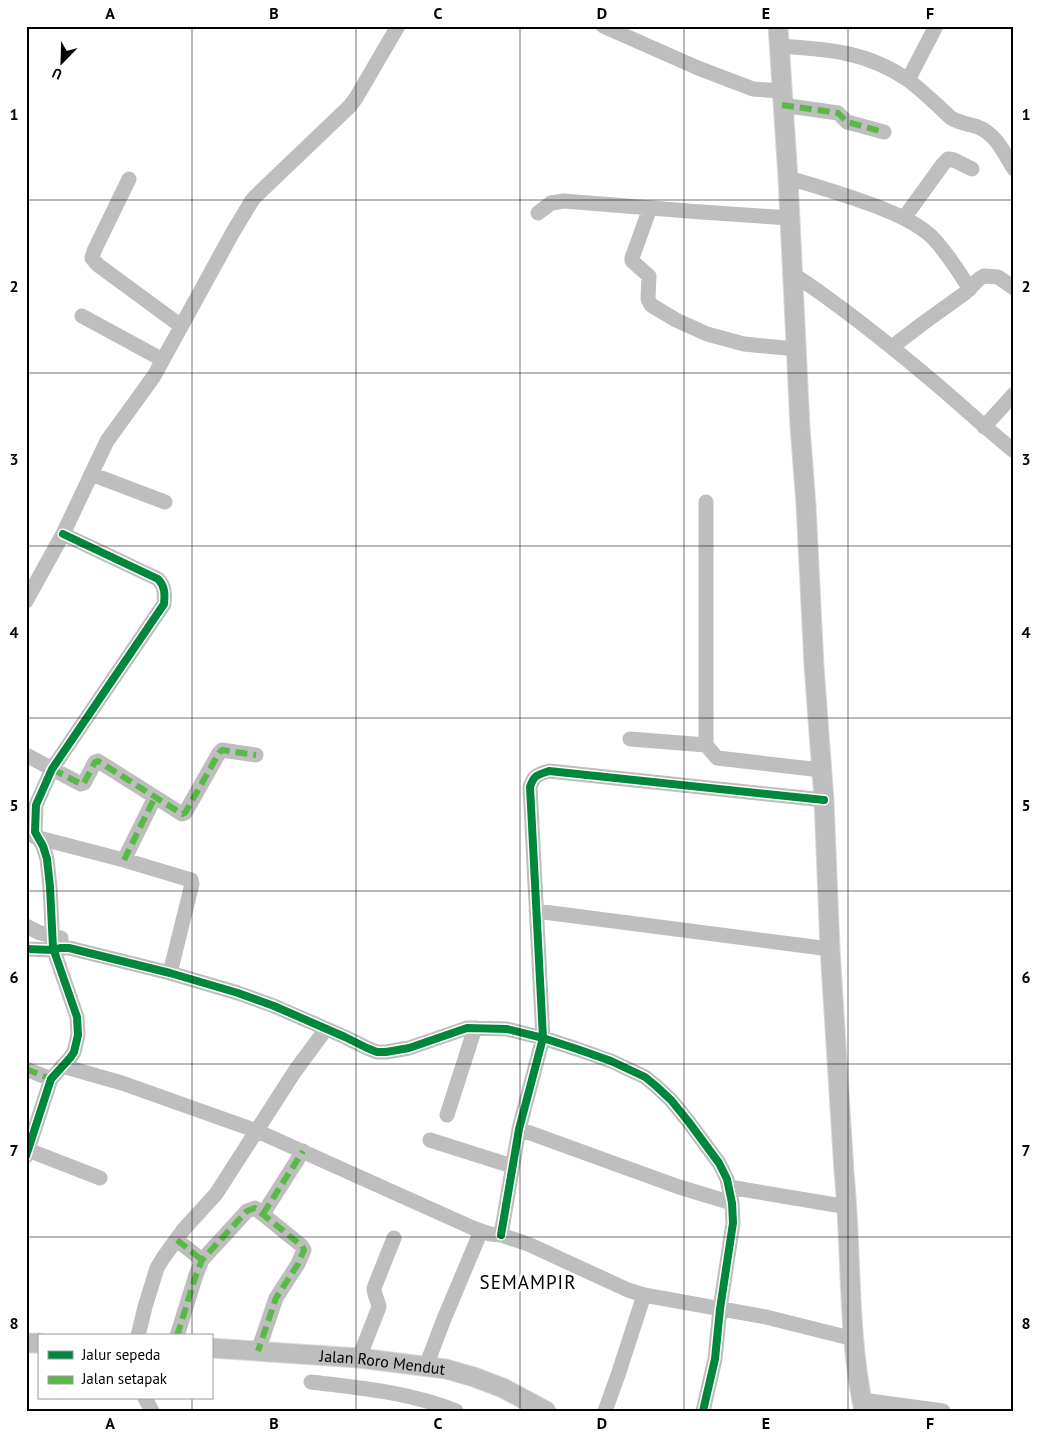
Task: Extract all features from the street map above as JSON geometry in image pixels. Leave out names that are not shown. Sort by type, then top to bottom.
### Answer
[{"type":"main road","points":[[778,26],[788,178],[800,427],[824,800],[830,949],[844,1172],[848,1207],[854,1339],[863,1405]]},
{"type":"main road","name":"Jalan Roro Mendut","points":[[212,1348],[359,1358],[446,1369],[474,1376],[503,1388],[546,1411]]},
{"type":"street","points":[[26,601],[63,534],[107,441],[154,376],[253,199],[350,106],[398,26]]},
{"type":"street","points":[[603,26],[698,68],[754,89],[838,114],[847,122],[884,132]]},
{"type":"street","points":[[908,80],[936,26]]},
{"type":"street","points":[[779,46],[855,54],[882,65],[908,80],[951,118],[986,131],[993,136],[1014,169]]},
{"type":"street","points":[[904,218],[948,159],[972,169]]},
{"type":"street","points":[[788,178],[846,195],[904,218],[931,237],[954,264],[970,289]]},
{"type":"street","points":[[129,179],[92,258],[98,265],[181,326]]},
{"type":"street","points":[[538,213],[551,203],[564,201],[790,218]]},
{"type":"street","points":[[650,208],[632,261],[650,276],[648,299],[652,305],[676,320],[707,334],[744,344],[796,348]]},
{"type":"street","points":[[793,274],[892,347],[1014,451]]},
{"type":"street","points":[[892,347],[970,289],[979,278],[984,276],[998,277],[1014,288]]},
{"type":"street","points":[[82,316],[163,360]]},
{"type":"street","points":[[984,427],[1014,394]]},
{"type":"street","points":[[91,474],[165,502]]},
{"type":"street","points":[[706,502],[706,745],[717,758],[821,770]]},
{"type":"street","points":[[33,836],[36,806],[52,769],[164,604],[165,597],[165,590],[158,578],[63,534]]},
{"type":"street","points":[[630,739],[706,745]]},
{"type":"street","points":[[26,755],[81,784],[84,783],[95,762],[98,761],[182,814],[185,813],[222,750],[256,755]]},
{"type":"street","points":[[501,1235],[519,1129],[543,1038],[530,787],[532,780],[536,775],[549,771],[824,800]]},
{"type":"street","points":[[124,860],[155,797]]},
{"type":"street","points":[[33,836],[189,879],[192,882],[171,967]]},
{"type":"street","points":[[33,836],[43,846],[47,859],[53,943],[77,1017],[78,1035],[74,1052],[51,1079],[27,1153],[100,1178]]},
{"type":"street","points":[[536,911],[830,949]]},
{"type":"street","points":[[26,926],[40,933],[60,948],[69,948],[171,967],[274,1006],[367,1048],[386,1052],[409,1048],[458,1030],[475,1028],[507,1029],[543,1038],[611,1061],[645,1077],[671,1100],[718,1163],[727,1179],[732,1203],[733,1223],[720,1309],[715,1359],[704,1411]]},
{"type":"street","points":[[26,949],[53,943]]},
{"type":"street","points":[[446,1115],[475,1028]]},
{"type":"street","points":[[138,1334],[157,1268],[163,1258],[216,1194],[295,1072],[326,1029]]},
{"type":"street","points":[[62,1066],[122,1084],[258,1131],[481,1231],[528,1244],[644,1295],[766,1317],[854,1339]]},
{"type":"street","points":[[26,1069],[51,1079]]},
{"type":"street","points":[[519,1129],[670,1184],[732,1203]]},
{"type":"street","points":[[430,1140],[512,1166]]},
{"type":"street","points":[[263,1214],[303,1151]]},
{"type":"street","points":[[729,1187],[848,1207]]},
{"type":"street","points":[[178,1334],[202,1260],[247,1210],[255,1208],[302,1246],[304,1250],[298,1264],[276,1298],[258,1351]]},
{"type":"street","points":[[426,1366],[481,1231]]},
{"type":"street","points":[[359,1358],[379,1307],[374,1288],[394,1238]]},
{"type":"street","points":[[177,1240],[202,1260]]},
{"type":"street","points":[[604,1411],[644,1295]]},
{"type":"street","points":[[311,1382],[408,1395],[456,1411]]},
{"type":"street","points":[[863,1405],[944,1411]]},
{"type":"marked path","points":[[782,105],[838,113],[847,122],[884,132]]},
{"type":"marked path","points":[[52,769],[81,784],[84,783],[95,762],[98,761],[182,814],[185,813],[222,750],[256,755]]},
{"type":"marked path","points":[[124,860],[155,797]]},
{"type":"marked path","points":[[26,1069],[51,1079]]},
{"type":"marked path","points":[[263,1214],[303,1151]]},
{"type":"marked path","points":[[178,1334],[202,1260],[247,1211],[255,1208],[302,1246],[304,1250],[298,1264],[276,1298],[258,1351]]},
{"type":"marked path","points":[[177,1240],[202,1260]]},
{"type":"cycle path","points":[[26,1156],[51,1079],[74,1052],[78,1035],[77,1017],[53,948],[47,859],[43,846],[35,832],[36,805],[52,769],[164,604],[163,587],[158,579],[63,534]]},
{"type":"cycle path","points":[[501,1235],[519,1129],[543,1038],[530,787],[533,780],[549,771],[824,800]]},
{"type":"cycle path","points":[[26,949],[54,950],[69,948],[170,973],[238,993],[274,1006],[377,1052],[409,1048],[467,1028],[507,1029],[577,1049],[611,1061],[645,1077],[671,1100],[719,1163],[727,1179],[732,1203],[733,1223],[720,1309],[715,1359],[703,1411]]},
{"type":"district","name":"SEMAMPIR","points":[[528,1282]]}]
